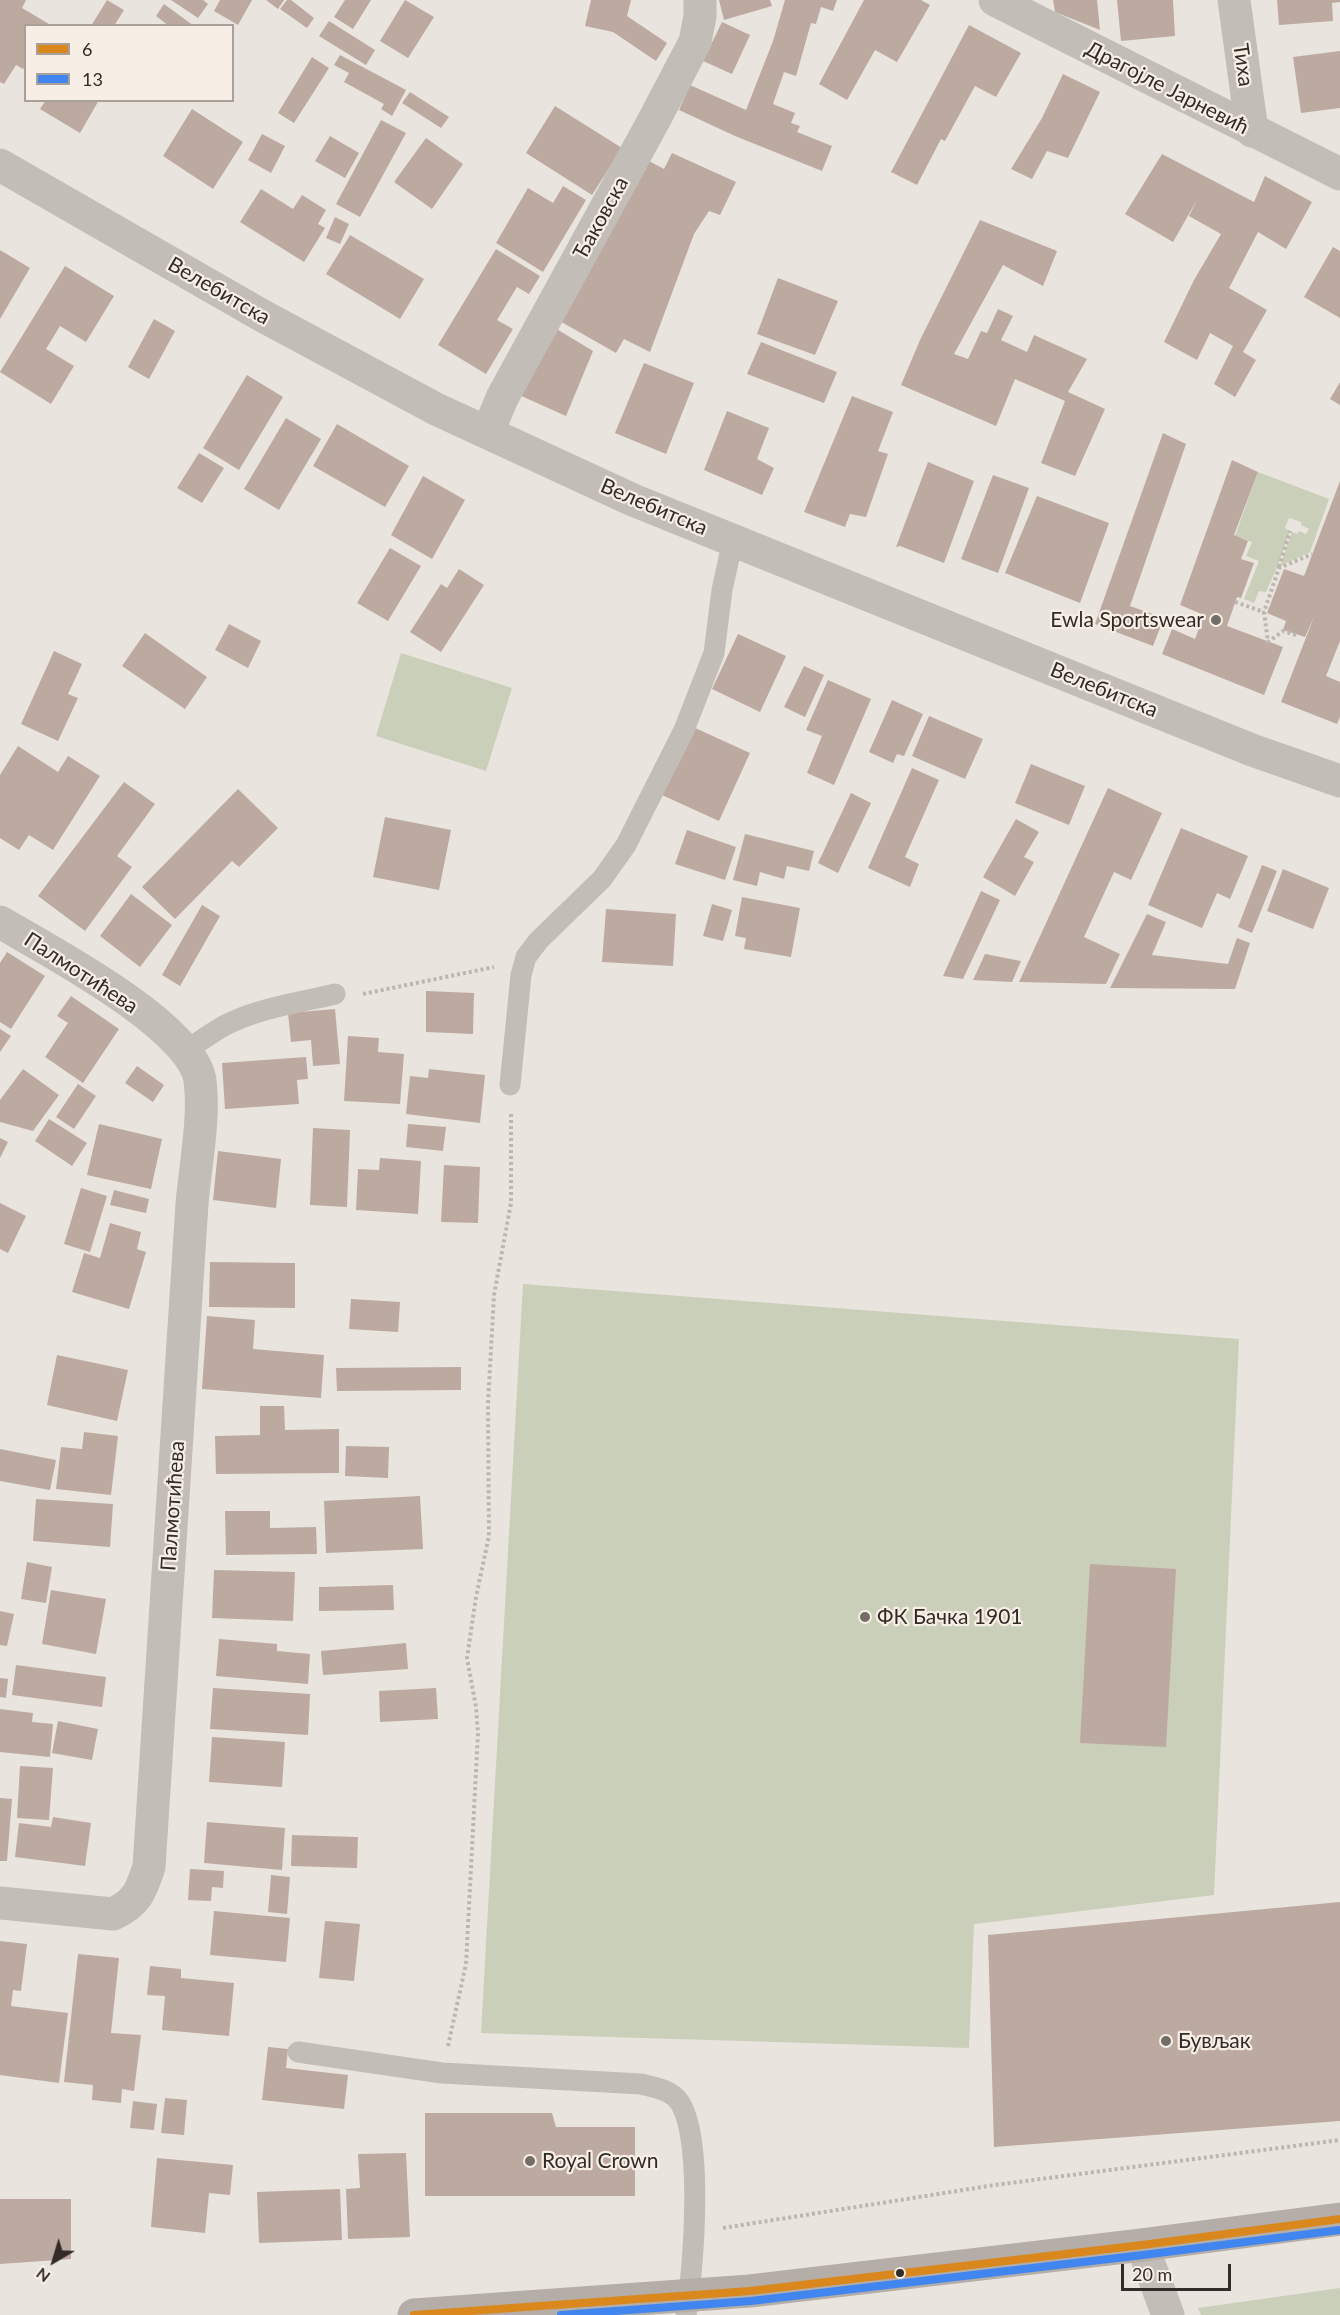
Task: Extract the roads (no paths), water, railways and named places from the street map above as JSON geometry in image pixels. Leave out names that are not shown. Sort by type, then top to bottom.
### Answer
[{"type":"main road","points":[[414,2315],[687,2306],[750,2291],[1142,2245],[1340,2219]]},
{"type":"street","name":"Ђаковска","points":[[488,432],[502,398],[695,42],[700,16],[700,0]]},
{"type":"street","name":"Драгојле Јарневић","points":[[995,0],[1340,174]]},
{"type":"street","name":"Тиха","points":[[1234,0],[1252,130]]},
{"type":"street","name":"Велебитска","points":[[0,165],[261,315],[436,409],[633,500],[1252,750],[1340,781]]},
{"type":"street","name":"Палмотићева","points":[[0,922],[106,984],[163,1028],[186,1051],[200,1079],[200,1115],[192,1204],[149,1867],[141,1891],[126,1908],[113,1914],[0,1903]]},
{"type":"street","points":[[1142,2245],[1168,2315]]},
{"type":"lane","points":[[510,1085],[521,975],[526,957],[539,940],[602,879],[626,845],[684,730],[714,653],[722,590],[733,540]]},
{"type":"lane","points":[[186,1051],[215,1031],[256,1012],[335,994]]},
{"type":"lane","points":[[298,2052],[442,2073],[641,2084],[676,2097],[686,2113],[691,2131],[694,2162],[693,2233],[687,2306]]},
{"type":"place","name":"Ewla Sportswear","points":[[1216,620]]},
{"type":"place","name":"ФК Бачка 1901","points":[[865,1617]]},
{"type":"place","name":"Бувљак","points":[[1166,2041]]},
{"type":"place","name":"Royal Crown","points":[[530,2161]]}]
